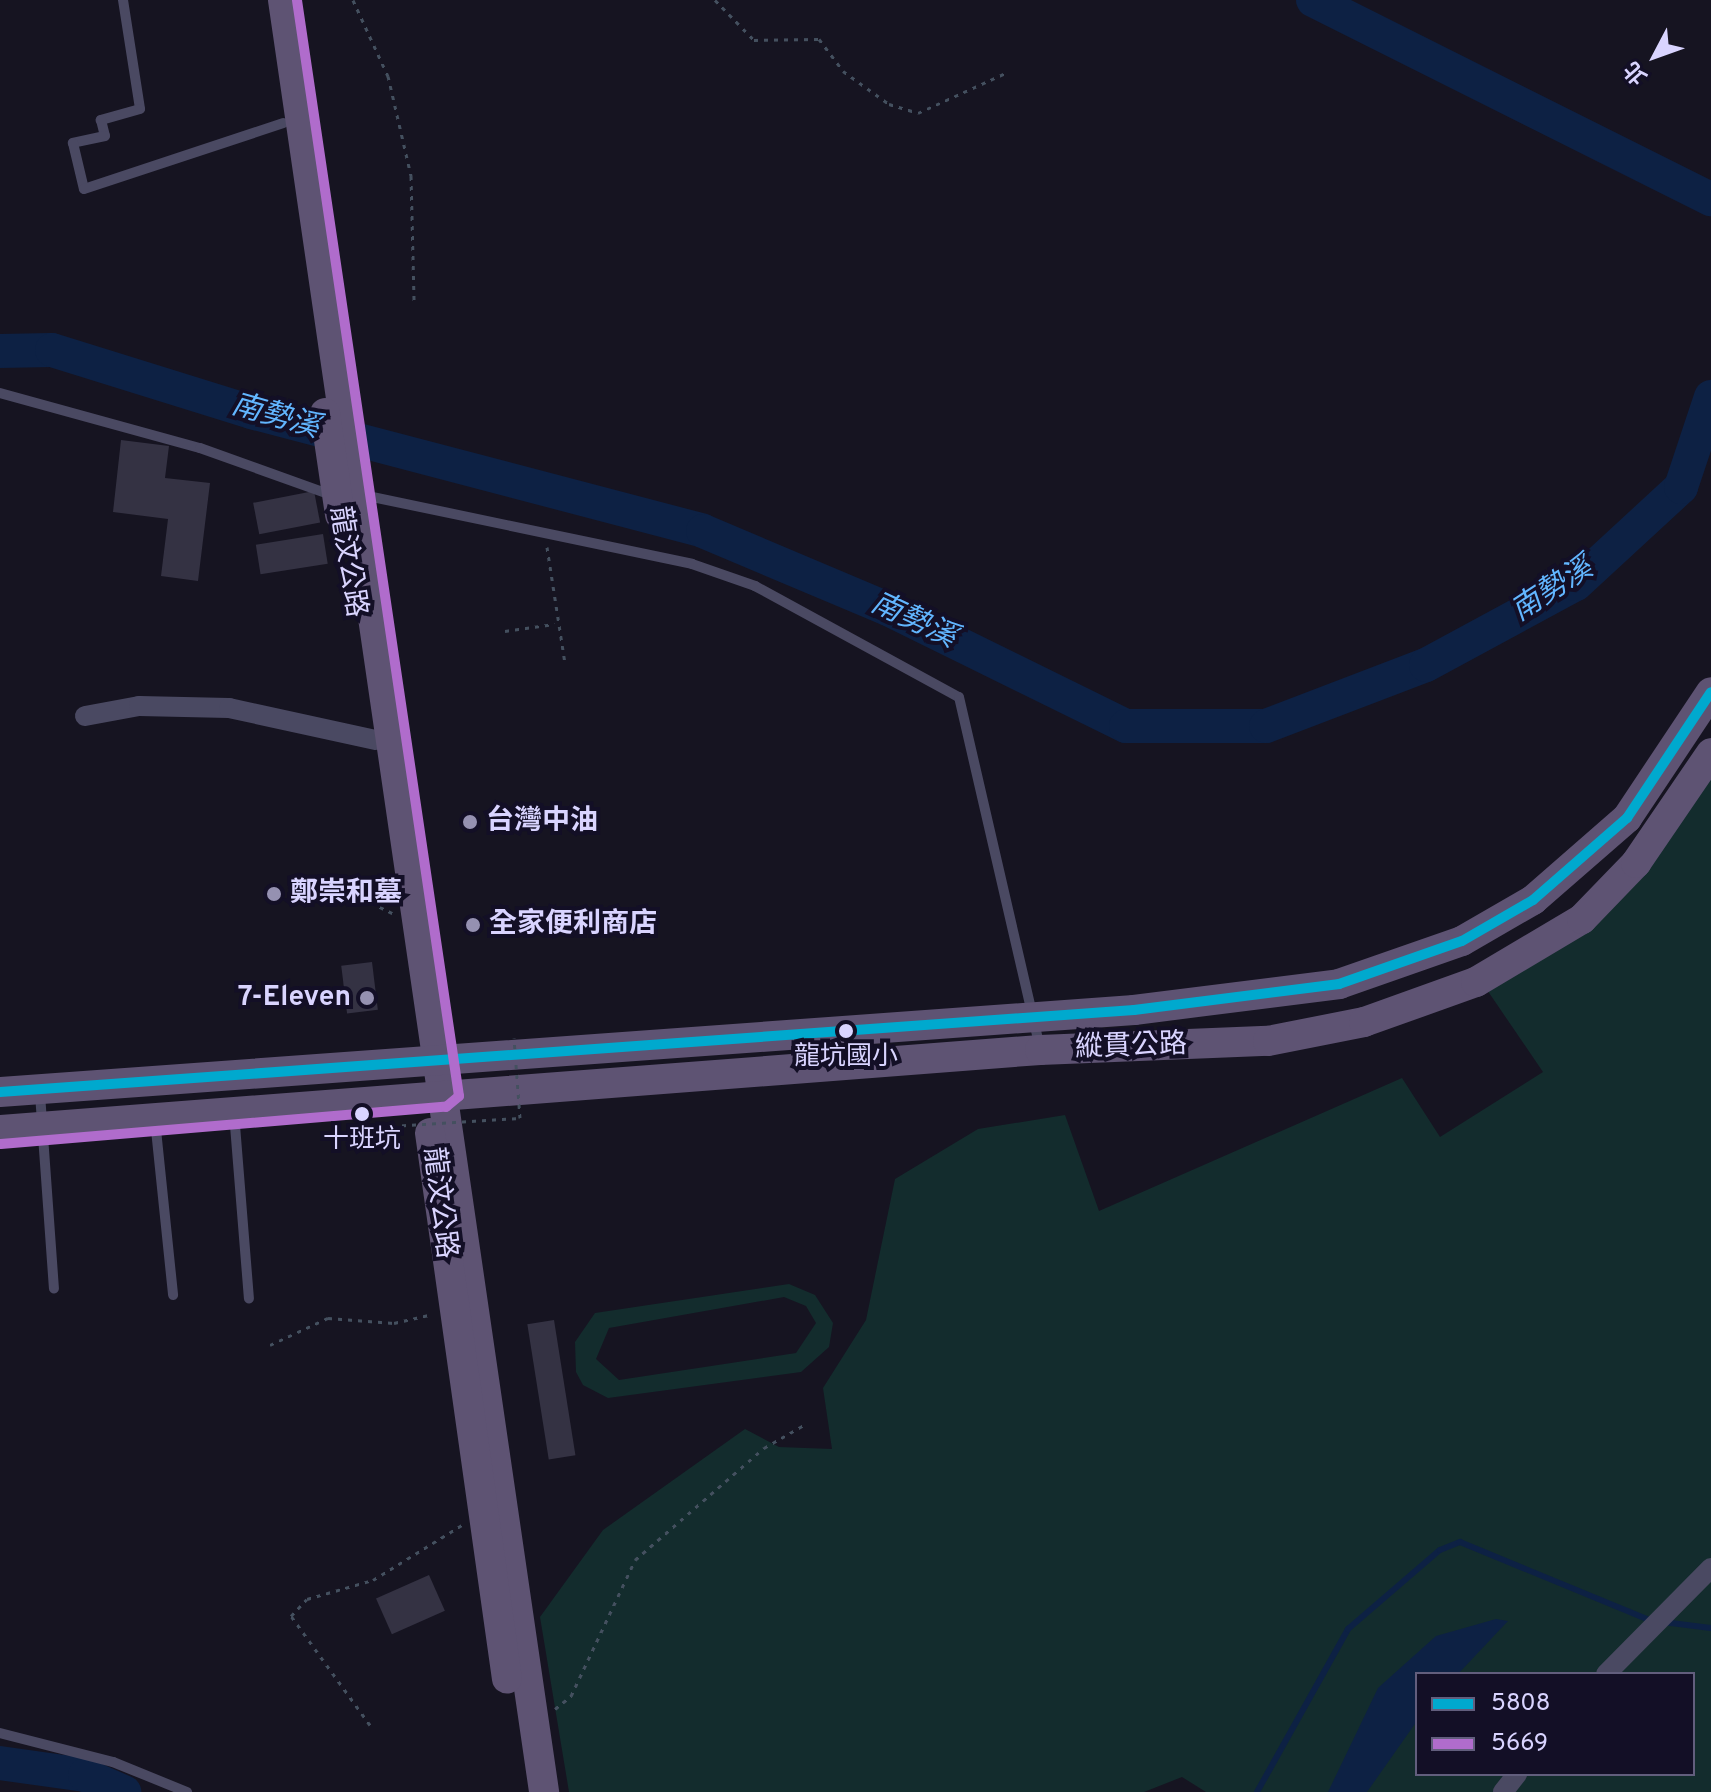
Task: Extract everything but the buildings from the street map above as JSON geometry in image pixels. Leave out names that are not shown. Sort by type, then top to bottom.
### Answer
[{"type":"main road","points":[[264,0],[292,121],[345,484]]},
{"type":"main road","points":[[283,0],[292,121]]},
{"type":"main road","name":"龍汶公路","points":[[345,484],[376,740],[395,804]]},
{"type":"main road","name":"龍汶公路","points":[[345,484],[395,804],[429,1059]]},
{"type":"main road","name":"縱貫公路","points":[[0,1092],[1032,1017],[1339,984],[1462,941],[1533,900],[1627,818],[1711,692]]},
{"type":"main road","name":"縱貫公路","points":[[0,1130],[435,1094],[1040,1050],[1268,1041],[1364,1022],[1476,982],[1582,919],[1636,863],[1711,753]]},
{"type":"main road","name":"龍汶公路","points":[[404,880],[399,911],[435,1094],[544,1792]]},
{"type":"main road","name":"龍汶公路","points":[[435,1094],[452,1309],[525,1792]]},
{"type":"street","points":[[85,716],[139,706],[229,708],[376,740]]},
{"type":"street","points":[[1611,1669],[1711,1568]]},
{"type":"street","points":[[1503,1792],[1515,1776]]},
{"type":"lane","points":[[123,0],[140,109],[101,120],[105,136],[73,143],[84,189],[292,121]]},
{"type":"lane","points":[[0,393],[200,448],[546,535],[692,564],[755,586],[959,697],[1040,1050]]},
{"type":"lane","points":[[39,1088],[54,1288]]},
{"type":"lane","points":[[233,1111],[249,1298]]},
{"type":"lane","points":[[155,1118],[173,1295]]},
{"type":"lane","points":[[0,1733],[113,1762],[187,1792]]},
{"type":"path","points":[[353,0],[388,76],[411,176],[414,301]]},
{"type":"path","points":[[715,0],[754,40],[819,39],[843,71],[889,104],[918,113],[1008,72]]},
{"type":"path","points":[[546,535],[555,624],[565,663]]},
{"type":"path","points":[[505,631],[555,624]]},
{"type":"path","points":[[317,876],[390,914],[399,911]]},
{"type":"path","points":[[392,1126],[520,1118],[514,1038]]},
{"type":"path","points":[[270,1345],[328,1318],[394,1323],[452,1309]]},
{"type":"path","points":[[535,1727],[571,1696],[635,1560],[764,1448],[804,1425]]},
{"type":"path","points":[[370,1725],[291,1616],[307,1599],[373,1580],[481,1511]]},
{"type":"green space","points":[[1711,752],[1711,1792],[1206,1792],[1182,1777],[1144,1792],[569,1792],[540,1617],[603,1530],[745,1429],[779,1447],[832,1449],[823,1388],[866,1320],[895,1179],[978,1129],[1065,1115],[1099,1211],[1402,1078],[1440,1137],[1543,1072],[1481,981],[1606,889]]},
{"type":"green space","points":[[789,1284],[815,1295],[833,1323],[829,1347],[801,1372],[608,1398],[583,1385],[576,1372],[575,1342],[595,1313]],"holes":[[[784,1297],[806,1306],[816,1323],[796,1353],[619,1380],[596,1359],[609,1328]]]},
{"type":"water","points":[[1496,1619],[1508,1621],[1460,1672],[1415,1672],[1415,1724],[1367,1792],[1328,1792],[1378,1688],[1436,1636]]},
{"type":"waterway","name":"南勢溪","points":[[1313,0],[1711,199]]},
{"type":"waterway","name":"南勢溪","points":[[0,351],[52,350],[251,412],[703,531],[888,609],[1126,726],[1266,726],[1426,665],[1576,584],[1681,487],[1711,397]]},
{"type":"waterway","points":[[1257,1792],[1348,1629],[1440,1550],[1460,1542],[1652,1621]]},
{"type":"waterway","points":[[1663,1622],[1711,1628]]},
{"type":"waterway","name":"南勢溪","points":[[0,1763],[85,1775],[124,1792]]},
{"type":"transit line","name":"5669","points":[[1,1144],[446,1107],[459,1096],[297,0]]},
{"type":"transit line","name":"5808","points":[[0,1092],[1134,1010],[1339,984],[1462,941],[1533,900],[1627,818],[1711,692]]},
{"type":"place","name":"台灣中油","points":[[470,822]]},
{"type":"place","name":"鄭崇和墓","points":[[274,894]]},
{"type":"place","name":"全家便利商店","points":[[473,925]]},
{"type":"place","name":"7-Eleven","points":[[367,998]]},
{"type":"place","name":"龍坑國小","points":[[846,1031]]},
{"type":"place","name":"十班坑","points":[[362,1114]]}]
